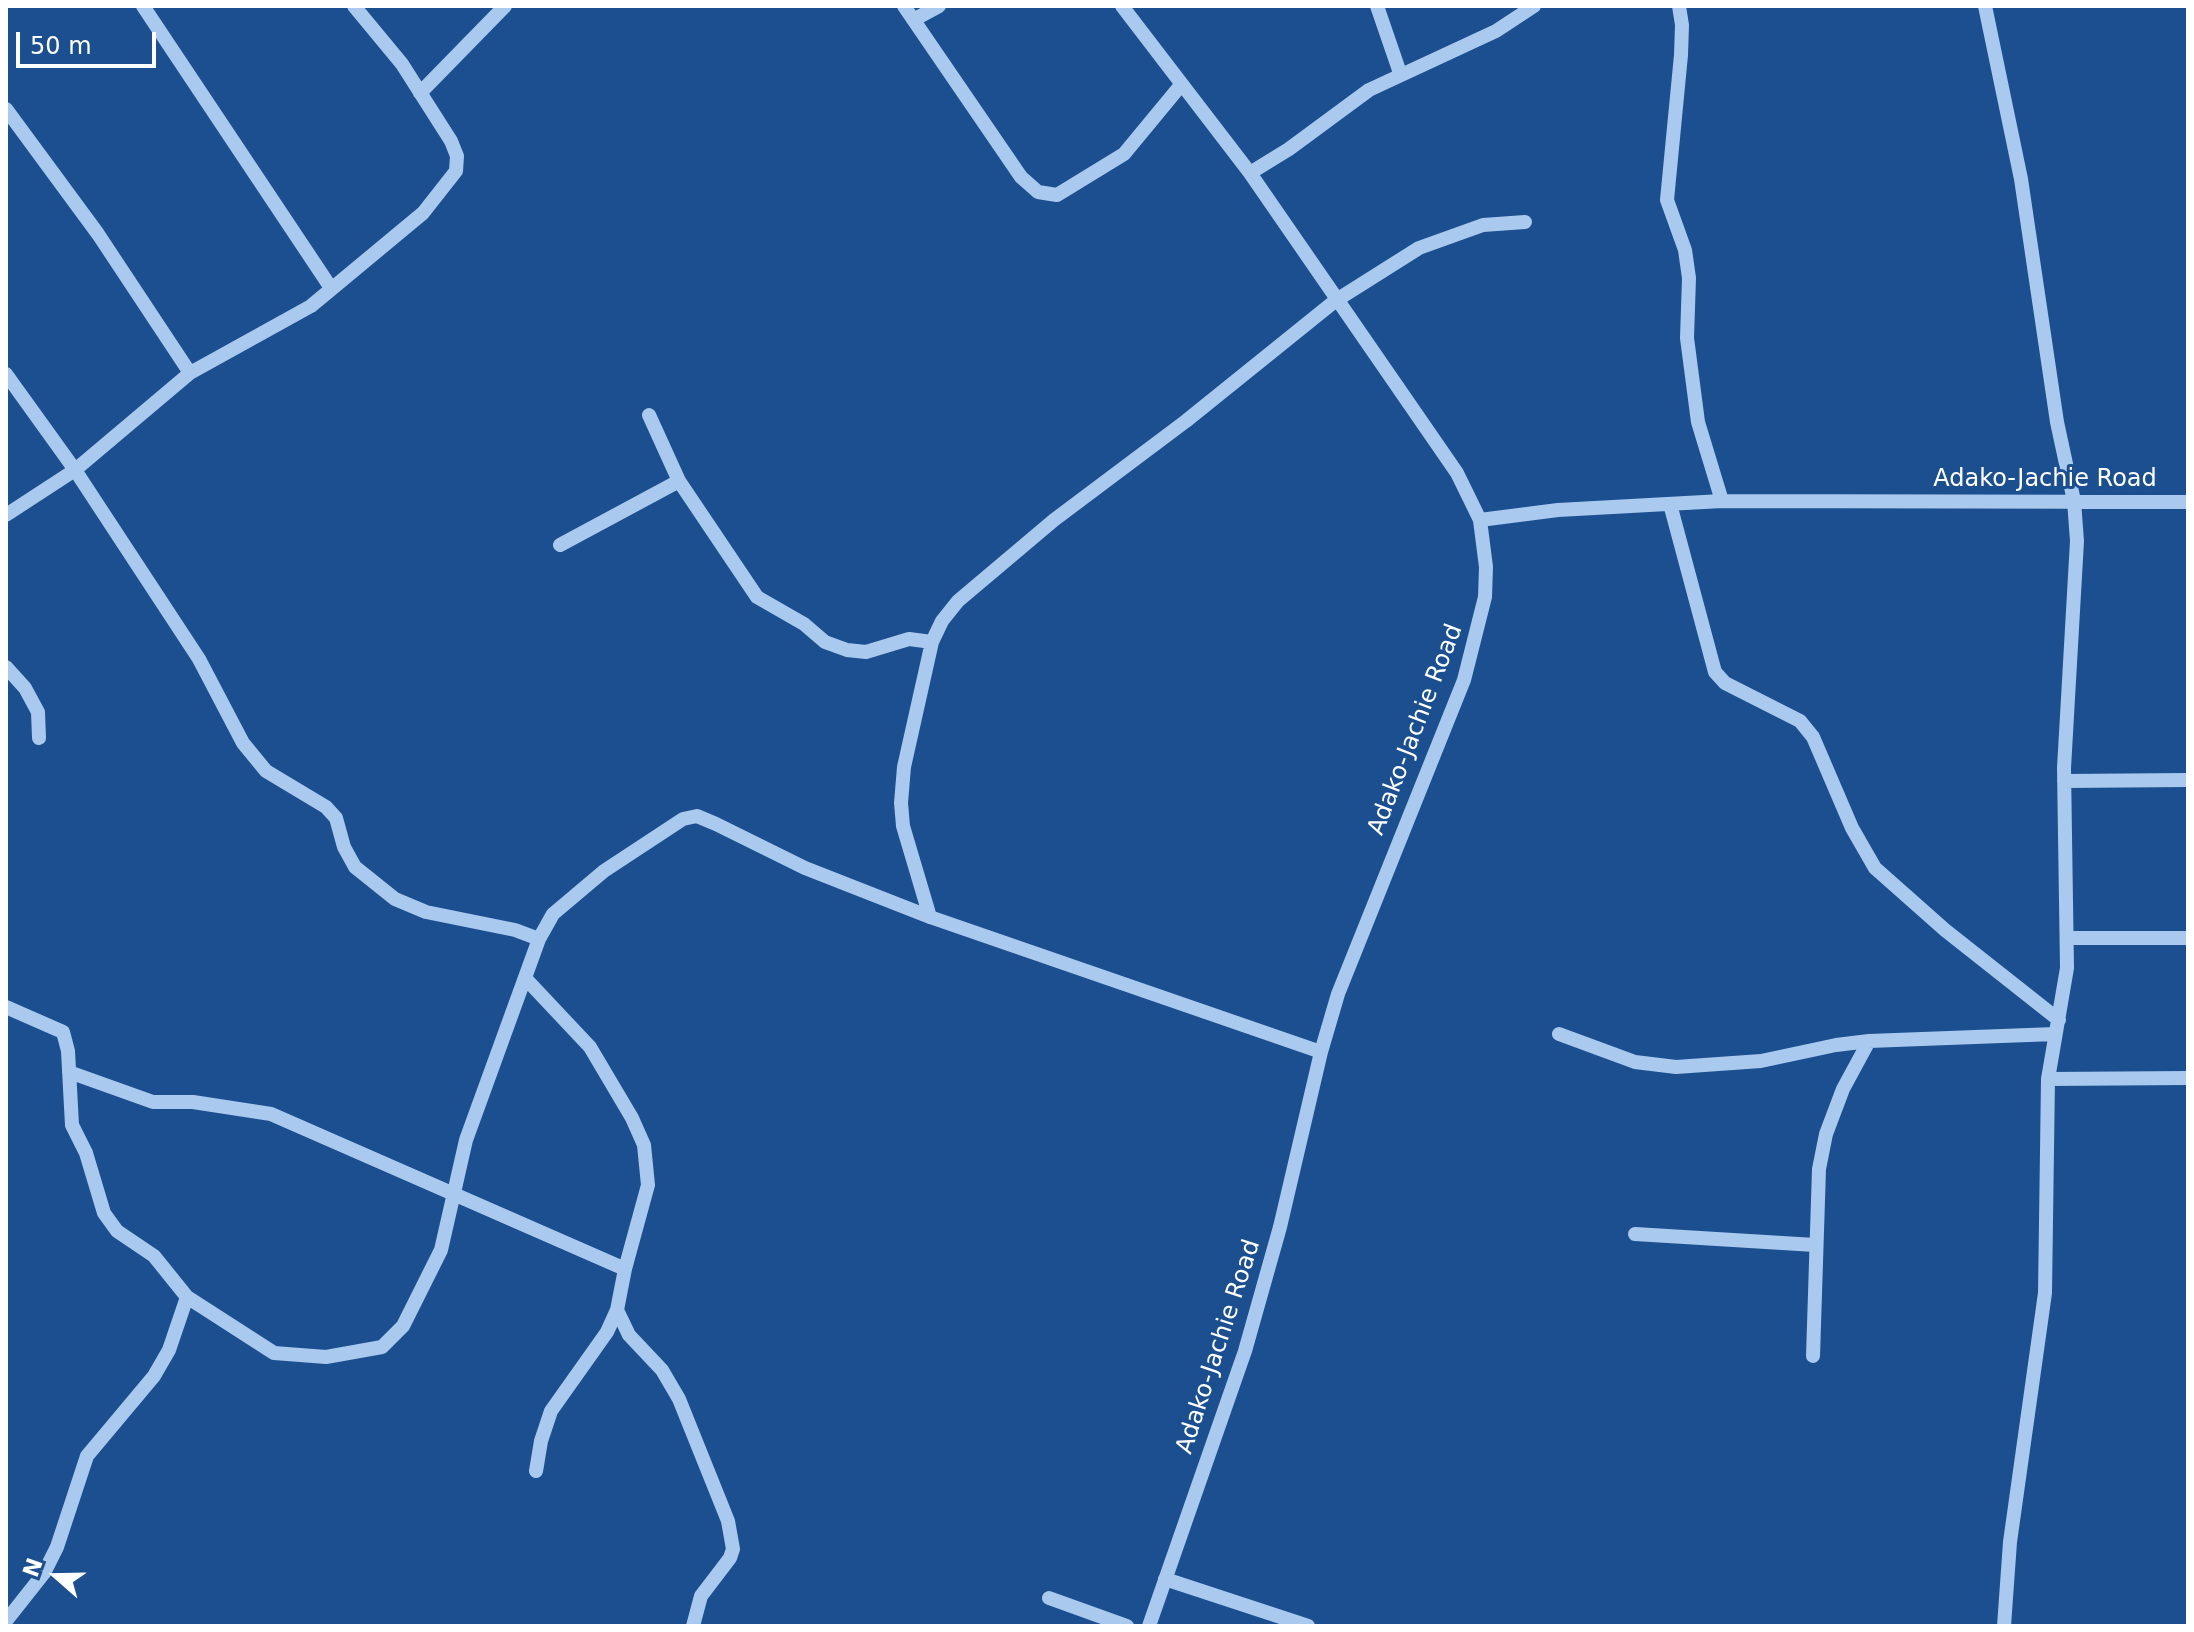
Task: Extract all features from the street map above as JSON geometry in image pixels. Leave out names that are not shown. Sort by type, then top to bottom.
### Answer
[{"type":"street","points":[[143,6],[331,288]]},
{"type":"street","points":[[6,515],[75,470],[190,373],[311,306],[423,213],[456,171],[457,156],[451,141],[402,64],[354,6]]},
{"type":"street","points":[[420,93],[505,6]]},
{"type":"street","points":[[904,6],[1021,177],[1038,192],[1057,195],[1124,154],[1181,85]]},
{"type":"street","points":[[915,19],[939,6]]},
{"type":"street","points":[[1122,6],[1250,173],[1335,301],[1457,473],[1480,520]]},
{"type":"street","points":[[1377,6],[1400,73]]},
{"type":"street","points":[[1250,173],[1289,149],[1369,90],[1496,31],[1534,6]]},
{"type":"street","points":[[1679,6],[1681,55],[1667,200],[1685,250],[1689,278],[1687,338],[1698,422],[1722,501]]},
{"type":"street","points":[[1985,6],[2021,179],[2057,422],[2074,501],[2076,605],[2064,781],[2067,968],[2048,1079],[2045,1293],[2010,1542],[2004,1626]]},
{"type":"street","points":[[6,109],[98,234],[190,373]]},
{"type":"street","points":[[930,917],[903,826],[904,767],[932,642],[942,621],[958,601],[1054,520],[1186,421],[1335,301],[1419,248],[1483,225],[1525,222]]},
{"type":"street","points":[[6,374],[75,470],[199,659],[243,743],[266,771],[326,807],[336,818],[344,847],[355,867],[395,899],[426,912],[539,939]]},
{"type":"street","points":[[649,415],[679,481],[757,597],[804,624],[825,642],[866,652],[909,639],[932,642]]},
{"type":"street","points":[[560,545],[679,481]]},
{"type":"street","name":"Adako-Jachie Road","points":[[1149,1626],[1245,1351],[1299,1155],[1321,1052],[1344,980],[1464,680],[1485,597],[1486,567],[1480,520],[1558,510],[1722,501],[2188,502]]},
{"type":"street","points":[[1670,504],[1715,672],[1725,683],[1800,721],[1813,737],[1852,828],[1875,868],[2057,1027]]},
{"type":"street","points":[[6,667],[25,688],[38,712],[39,738]]},
{"type":"street","points":[[2064,781],[2188,780]]},
{"type":"street","points":[[6,1007],[63,1032],[69,1072],[68,1109],[72,1125],[86,1153],[104,1213],[117,1231],[154,1256],[187,1297],[274,1353],[326,1357],[382,1347],[403,1326],[429,1281],[441,1250],[466,1140],[539,939],[562,903],[639,846],[683,819],[697,816],[805,868],[930,917],[1321,1052]]},
{"type":"street","points":[[2067,938],[2188,938]]},
{"type":"street","points":[[526,979],[590,1047],[632,1118],[644,1145],[648,1185],[617,1310],[607,1332],[551,1411],[541,1441],[536,1471]]},
{"type":"street","points":[[1559,1034],[1635,1062],[1676,1067],[1761,1061],[1869,1041],[2057,1027]]},
{"type":"street","points":[[1813,1356],[1819,1169],[1826,1134],[1843,1089],[1869,1041]]},
{"type":"street","points":[[69,1072],[153,1102],[193,1102],[271,1114],[625,1269]]},
{"type":"street","points":[[2048,1079],[2188,1078]]},
{"type":"street","points":[[1635,1234],[1815,1245]]},
{"type":"street","points":[[6,1621],[44,1573],[57,1547],[87,1456],[154,1376],[169,1350],[187,1297]]},
{"type":"street","points":[[617,1310],[629,1335],[662,1370],[679,1399],[728,1521],[733,1549],[730,1558],[701,1596],[693,1626]]},
{"type":"street","points":[[1165,1579],[1308,1626]]},
{"type":"street","points":[[1049,1598],[1127,1626]]}]
